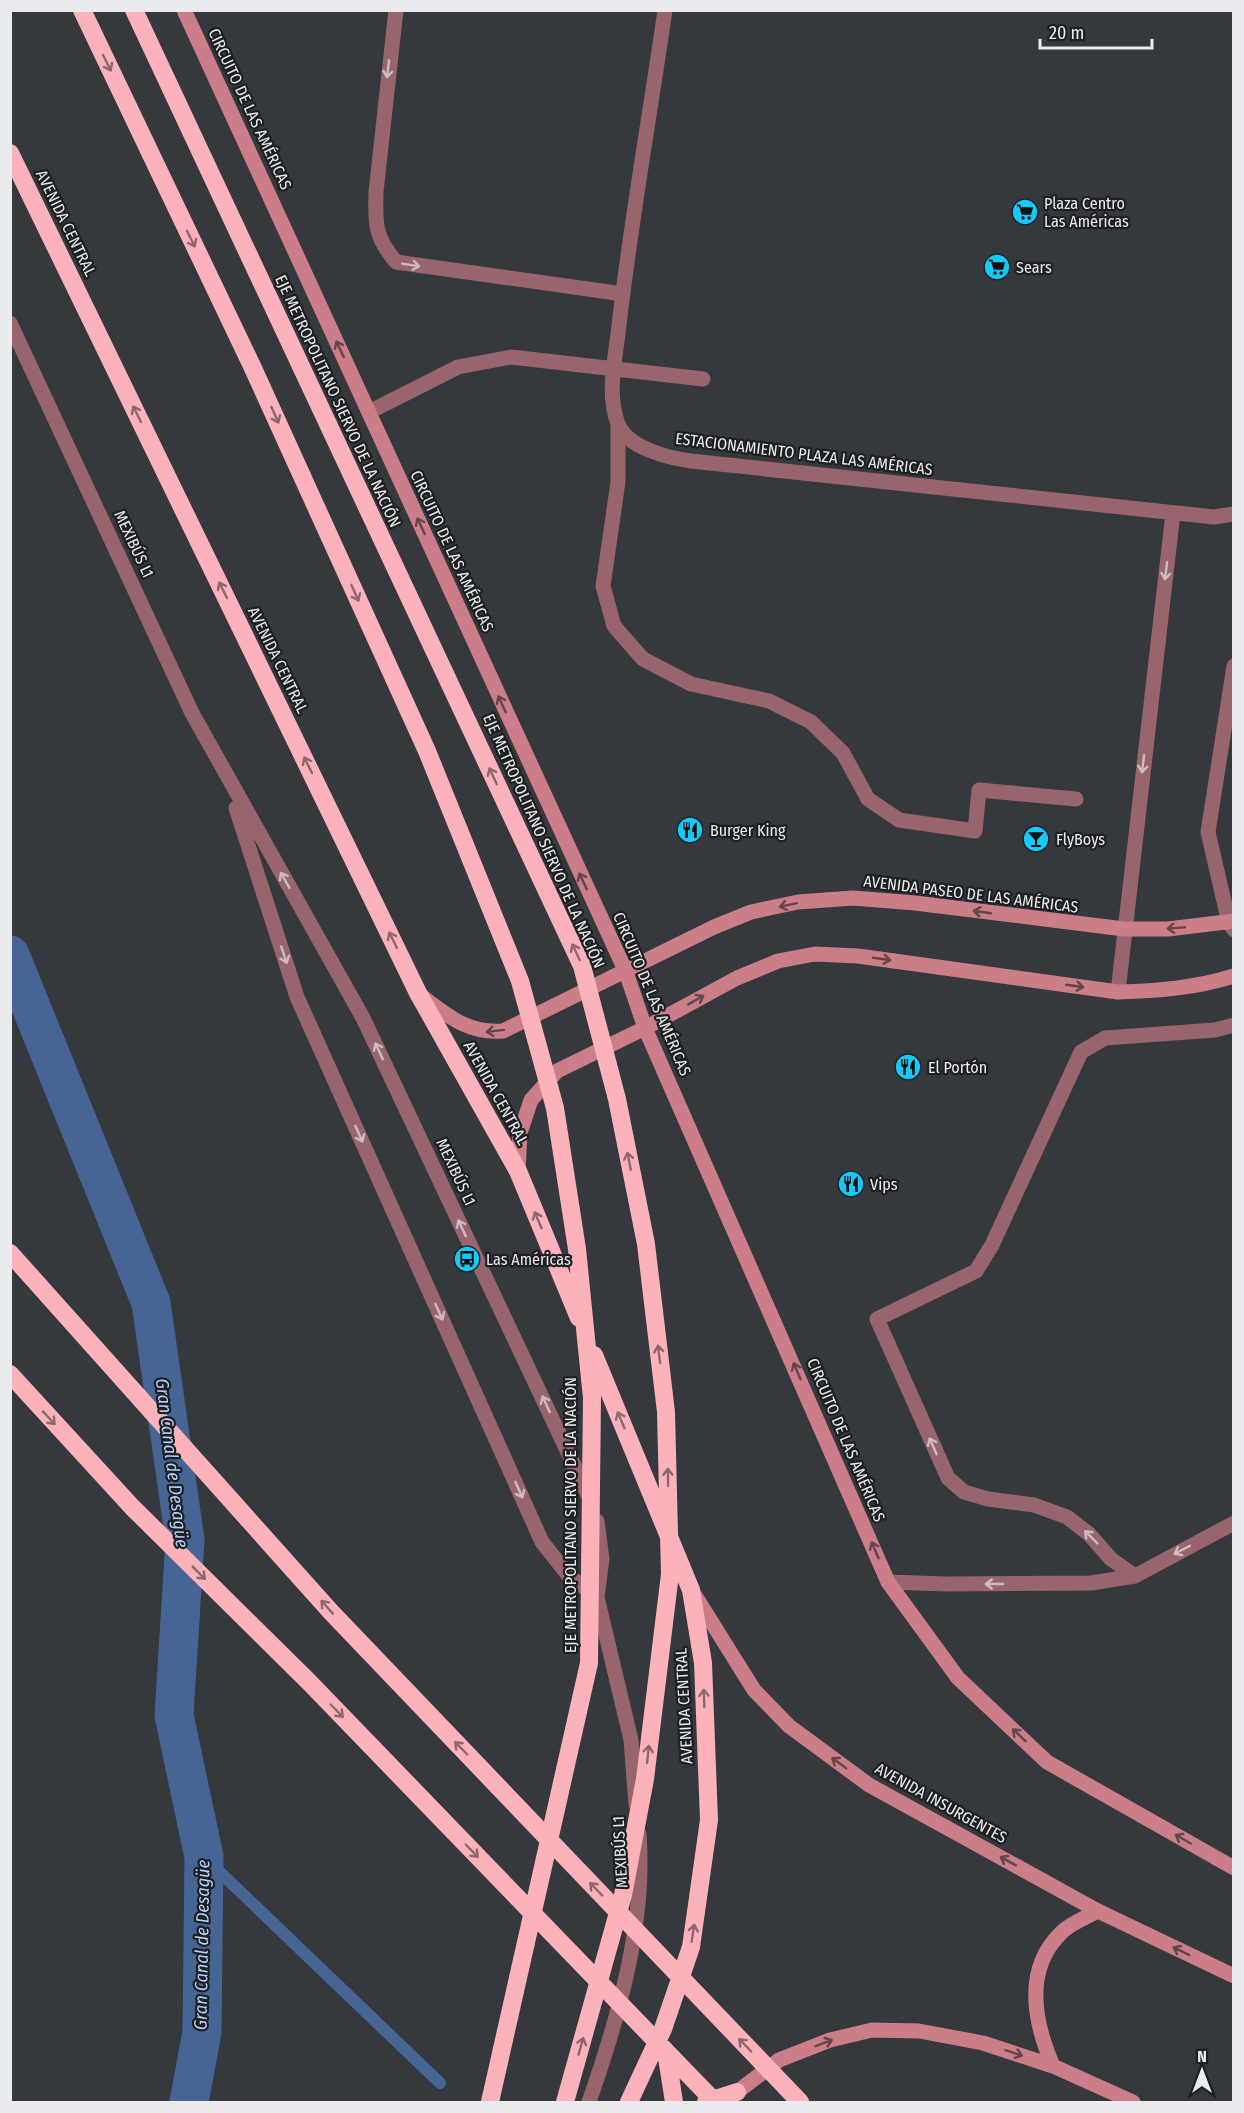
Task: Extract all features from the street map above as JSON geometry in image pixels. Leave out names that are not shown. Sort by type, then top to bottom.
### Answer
[{"type":"highway","name":"EJE METROPOLITANO SIERVO DE LA NACIÓN","points":[[82,10],[252,366],[427,751],[520,981],[555,1108],[578,1249],[592,1398],[589,1663],[490,2103]]},
{"type":"highway","name":"EJE METROPOLITANO SIERVO DE LA NACIÓN","points":[[134,10],[582,966],[617,1099],[646,1244],[666,1412],[670,1574],[645,1779],[627,1872],[565,2103]]},
{"type":"highway","name":"AVENIDA CENTRAL","points":[[10,153],[418,993],[518,1171],[691,1590],[703,1663],[709,1820],[691,1947],[663,2029],[629,2103]]},
{"type":"highway","points":[[10,1253],[331,1612],[800,2103]]},
{"type":"highway","points":[[10,1374],[132,1507],[310,1683],[715,2103]]},
{"type":"highway","points":[[663,2029],[674,2103]]},
{"type":"highway","points":[[706,2103],[734,2097]]},
{"type":"main road","name":"CIRCUITO DE LAS AMÉRICAS","points":[[184,10],[626,972],[645,1028],[888,1582],[958,1678],[1047,1762],[1233,1868]]},
{"type":"main road","name":"AVENIDA PASEO DE LAS AMÉRICAS","points":[[418,993],[458,1022],[484,1033],[503,1031],[714,927],[751,912],[798,902],[853,898],[894,901],[1124,929],[1232,925]]},
{"type":"main road","points":[[518,1171],[520,1133],[531,1100],[557,1071],[645,1028],[736,978],[778,961],[815,954],[858,956],[1118,992],[1188,987],[1233,976]]},
{"type":"main road","name":"AVENIDA INSURGENTES","points":[[691,1590],[754,1690],[789,1726],[870,1785],[1098,1911],[1233,1976]]},
{"type":"main road","points":[[1053,2066],[1040,2036],[1035,2003],[1036,1976],[1044,1953],[1063,1930],[1098,1911]]},
{"type":"main road","points":[[734,2097],[779,2060],[830,2040],[872,2030],[919,2031],[983,2043],[1053,2066],[1133,2103]]},
{"type":"lane","points":[[396,10],[376,192],[375,218],[380,243],[396,262],[622,294]]},
{"type":"lane","points":[[665,10],[622,294],[612,390],[618,426],[618,482],[603,586],[614,626],[643,659],[691,684],[769,701],[811,722],[843,753],[868,799],[899,820],[975,831],[979,790],[1076,799]]},
{"type":"lane","name":"MEXIBÚS L1","points":[[10,323],[192,712],[227,779],[363,1018],[595,1509],[602,1559],[597,1598],[631,1740],[640,1854],[640,1900],[632,1955],[591,2096]]},
{"type":"lane","points":[[369,412],[458,367],[511,357],[703,379]]},
{"type":"lane","name":"ESTACIONAMIENTO PLAZA LAS AMÉRICAS","points":[[618,426],[641,448],[675,459],[1173,513],[1214,517],[1233,514]]},
{"type":"lane","points":[[1118,992],[1173,513]]},
{"type":"lane","points":[[1232,925],[1208,832],[1233,666]]},
{"type":"lane","name":"MEXIBÚS L1","points":[[227,779],[297,997],[542,1542],[568,1576],[597,1598]]},
{"type":"lane","points":[[1135,1576],[1111,1559],[1089,1534],[1067,1517],[1034,1505],[988,1499],[964,1492],[948,1478],[877,1319],[976,1270],[996,1236],[1081,1052],[1105,1038],[1215,1030],[1233,1025]]},
{"type":"lane","points":[[888,1582],[1091,1583],[1135,1576],[1233,1523]]},
{"type":"waterway","name":"Gran Canal de Desagüe","points":[[10,955],[151,1303],[185,1540],[174,1715],[204,1857],[202,2032],[189,2102]]},
{"type":"waterway","points":[[204,1857],[440,2083]]},
{"type":"place","name":"Plaza Centro Las Américas","points":[[1025,212]]},
{"type":"place","name":"Sears","points":[[997,267]]},
{"type":"place","name":"Burger King","points":[[690,830]]},
{"type":"place","name":"FlyBoys","points":[[1036,839]]},
{"type":"place","name":"El Portón","points":[[908,1067]]},
{"type":"place","name":"Vips","points":[[851,1184]]},
{"type":"place","name":"Las Américas","points":[[467,1259]]}]
